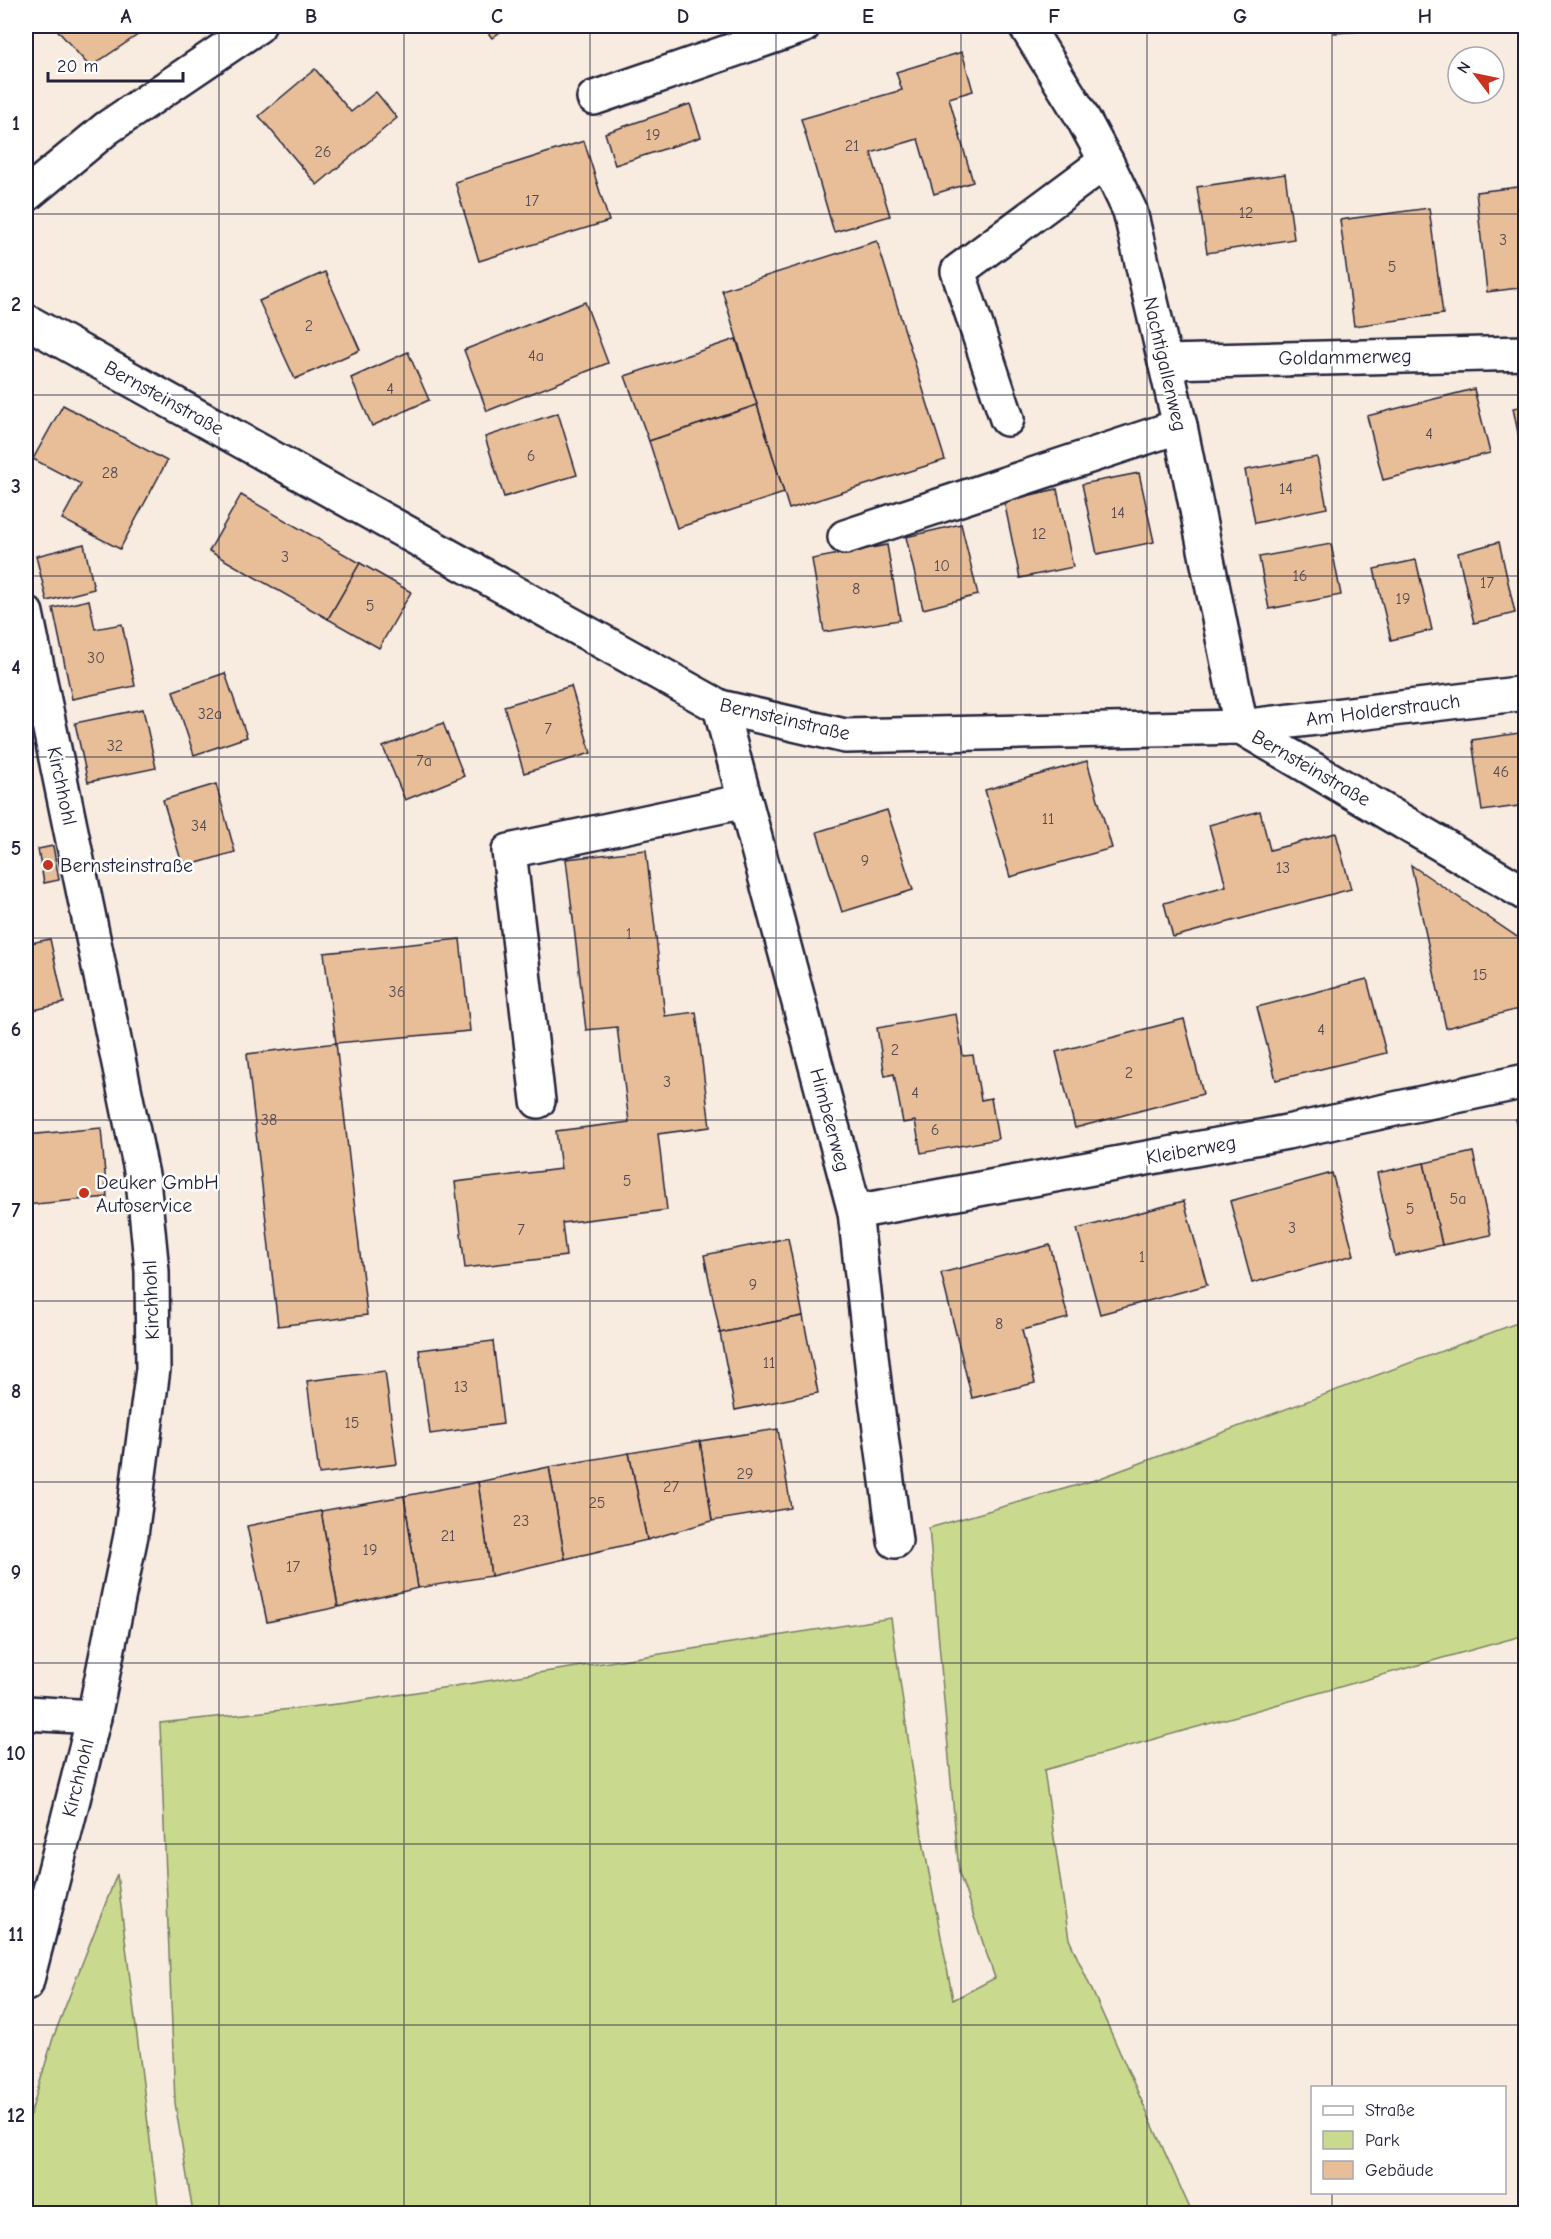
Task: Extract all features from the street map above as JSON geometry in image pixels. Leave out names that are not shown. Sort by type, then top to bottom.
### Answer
[{"type":"street","points":[[26,195],[107,128],[258,26]]},
{"type":"street","points":[[594,98],[803,26]]},
{"type":"street","name":"Nachtigallenweg","points":[[1026,26],[1080,114],[1130,211],[1180,426],[1241,727]]},
{"type":"street","points":[[1007,419],[958,271],[1106,161]]},
{"type":"street","name":"Bernsteinstraße","points":[[26,321],[720,707],[844,736],[1241,727],[1526,894]]},
{"type":"street","name":"Goldammerweg","points":[[1165,362],[1526,353]]},
{"type":"street","points":[[845,537],[1180,426]]},
{"type":"street","name":"Kirchhohl","points":[[26,613],[143,1180],[152,1271],[153,1369],[131,1535],[94,1717],[26,1984]]},
{"type":"street","name":"Am Holderstrauch","points":[[1241,727],[1526,693]]},
{"type":"street","name":"Himbeerweg","points":[[720,707],[855,1212],[895,1541]]},
{"type":"street","points":[[538,1101],[509,851],[745,801]]},
{"type":"street","name":"Kleiberweg","points":[[855,1212],[1287,1132],[1526,1081]]},
{"type":"street","points":[[26,1713],[94,1717]]},
{"type":"green space","points":[[1525,1320],[1525,1635],[1044,1770],[1069,1939],[1192,2213],[193,2213],[175,2103],[160,1723],[346,1703],[891,1618],[922,1836],[953,2000],[995,1978],[959,1873],[929,1528],[1095,1480]]},
{"type":"green space","points":[[117,1874],[159,2213],[26,2213],[26,2129],[53,2038]]},
{"type":"building","points":[[65,26],[151,26],[90,67],[58,31]]},
{"type":"building","points":[[483,26],[508,26],[492,38]]},
{"type":"building","points":[[1333,26],[1422,26],[1422,27],[1334,33]]},
{"type":"building","points":[[962,52],[973,91],[949,98],[973,182],[934,194],[918,139],[871,153],[890,216],[834,232],[801,119],[902,90],[896,72]]},
{"type":"building","points":[[315,69],[351,112],[376,92],[397,118],[317,185],[259,116]]},
{"type":"building","points":[[690,104],[701,137],[615,165],[605,133]]},
{"type":"building","points":[[584,141],[609,221],[479,261],[455,182]]},
{"type":"building","points":[[1285,174],[1294,239],[1207,253],[1197,187]]},
{"type":"building","points":[[1526,186],[1526,287],[1487,292],[1476,192]]},
{"type":"building","points":[[1429,208],[1443,314],[1354,326],[1340,220]]},
{"type":"building","points":[[877,241],[945,460],[789,509],[722,290]]},
{"type":"building","points":[[325,272],[360,350],[295,379],[259,301]]},
{"type":"building","points":[[585,302],[608,363],[487,411],[464,350]]},
{"type":"building","points":[[736,339],[757,405],[649,441],[625,376]]},
{"type":"building","points":[[408,352],[429,400],[372,426],[351,378]]},
{"type":"building","points":[[1474,389],[1490,453],[1383,480],[1367,416]]},
{"type":"building","points":[[63,405],[167,461],[120,549],[62,519],[81,484],[33,459]]},
{"type":"building","points":[[757,405],[784,493],[677,528],[649,441]]},
{"type":"building","points":[[1526,406],[1526,472],[1513,408]]},
{"type":"building","points":[[558,413],[577,475],[504,497],[485,437]]},
{"type":"building","points":[[1317,457],[1327,508],[1255,523],[1245,470]]},
{"type":"building","points":[[1139,473],[1154,542],[1097,554],[1082,484]]},
{"type":"building","points":[[1057,489],[1073,567],[1020,578],[1004,501]]},
{"type":"building","points":[[241,495],[360,563],[328,619],[209,551]]},
{"type":"building","points":[[961,524],[978,595],[923,609],[906,537]]},
{"type":"building","points":[[1499,542],[1515,613],[1474,623],[1458,553]]},
{"type":"building","points":[[84,544],[94,589],[47,601],[36,556]]},
{"type":"building","points":[[1331,544],[1341,595],[1269,609],[1259,557]]},
{"type":"building","points":[[887,545],[900,620],[824,632],[812,559]]},
{"type":"building","points":[[1416,560],[1432,630],[1391,640],[1374,569]]},
{"type":"building","points":[[360,563],[411,592],[379,648],[328,619]]},
{"type":"building","points":[[89,600],[95,629],[122,624],[135,686],[72,699],[53,608]]},
{"type":"building","points":[[225,673],[247,737],[194,755],[173,691]]},
{"type":"building","points":[[571,686],[591,753],[524,773],[504,706]]},
{"type":"building","points":[[143,709],[156,768],[88,782],[75,723]]},
{"type":"building","points":[[443,723],[464,776],[405,800],[383,747]]},
{"type":"building","points":[[1526,732],[1526,805],[1482,811],[1472,740]]},
{"type":"building","points":[[1087,761],[1112,848],[1010,877],[985,790]]},
{"type":"building","points":[[216,784],[235,852],[183,867],[163,800]]},
{"type":"building","points":[[887,810],[913,890],[842,912],[817,832]]},
{"type":"building","points":[[1260,811],[1270,850],[1336,833],[1351,889],[1173,937],[1164,903],[1226,886],[1209,825]]},
{"type":"building","name":"Bernsteinstraße","points":[[53,846],[59,880],[44,883],[38,849]]},
{"type":"building","points":[[646,850],[665,1016],[696,1012],[710,1127],[658,1134],[667,1210],[562,1223],[566,1256],[465,1268],[455,1182],[561,1169],[556,1131],[629,1122],[617,1027],[586,1030],[566,859]]},
{"type":"building","points":[[1411,865],[1526,943],[1526,1007],[1446,1028]]},
{"type":"building","points":[[50,939],[64,1003],[26,1012],[26,944]]},
{"type":"building","points":[[460,939],[470,1031],[336,1043],[324,953]]},
{"type":"building","points":[[1367,979],[1386,1053],[1276,1080],[1257,1007]]},
{"type":"building","points":[[956,1014],[963,1056],[973,1055],[981,1100],[991,1098],[998,1139],[921,1153],[915,1121],[903,1123],[894,1074],[885,1076],[877,1028]]},
{"type":"building","points":[[1184,1019],[1203,1094],[1075,1128],[1056,1052]]},
{"type":"building","points":[[336,1043],[367,1315],[278,1326],[247,1054]]},
{"type":"building","points":[[1526,1117],[1526,1165],[1516,1119]]},
{"type":"building","points":[[101,1128],[107,1197],[26,1205],[26,1135]]},
{"type":"building","points":[[1473,1152],[1491,1235],[1442,1245],[1424,1163]]},
{"type":"building","points":[[1424,1163],[1442,1245],[1395,1256],[1377,1173]]},
{"type":"building","points":[[1332,1173],[1354,1255],[1252,1283],[1230,1201]]},
{"type":"building","points":[[1184,1201],[1207,1285],[1100,1314],[1077,1229]]},
{"type":"building","points":[[788,1238],[803,1316],[720,1333],[704,1255]]},
{"type":"building","points":[[1050,1245],[1068,1318],[1022,1330],[1035,1383],[972,1398],[941,1273]]},
{"type":"building","points":[[803,1316],[818,1393],[735,1410],[720,1333]]},
{"type":"building","points":[[493,1341],[503,1424],[430,1434],[419,1350]]},
{"type":"building","points":[[385,1371],[397,1464],[319,1474],[307,1381]]},
{"type":"building","points":[[778,1429],[791,1508],[712,1521],[700,1441]]},
{"type":"building","points":[[700,1441],[712,1521],[647,1540],[629,1453]]},
{"type":"building","points":[[629,1453],[647,1540],[565,1559],[549,1467]]},
{"type":"building","points":[[549,1467],[565,1559],[491,1576],[478,1482]]},
{"type":"building","points":[[478,1482],[491,1576],[418,1588],[404,1496]]},
{"type":"building","points":[[404,1496],[418,1588],[338,1607],[321,1511]]},
{"type":"building","points":[[321,1511],[338,1607],[267,1622],[247,1526]]},
{"type":"place","name":"Bernsteinstraße","points":[[48,865]]},
{"type":"place","name":"Deuker GmbH Autoservice","points":[[84,1193]]}]
